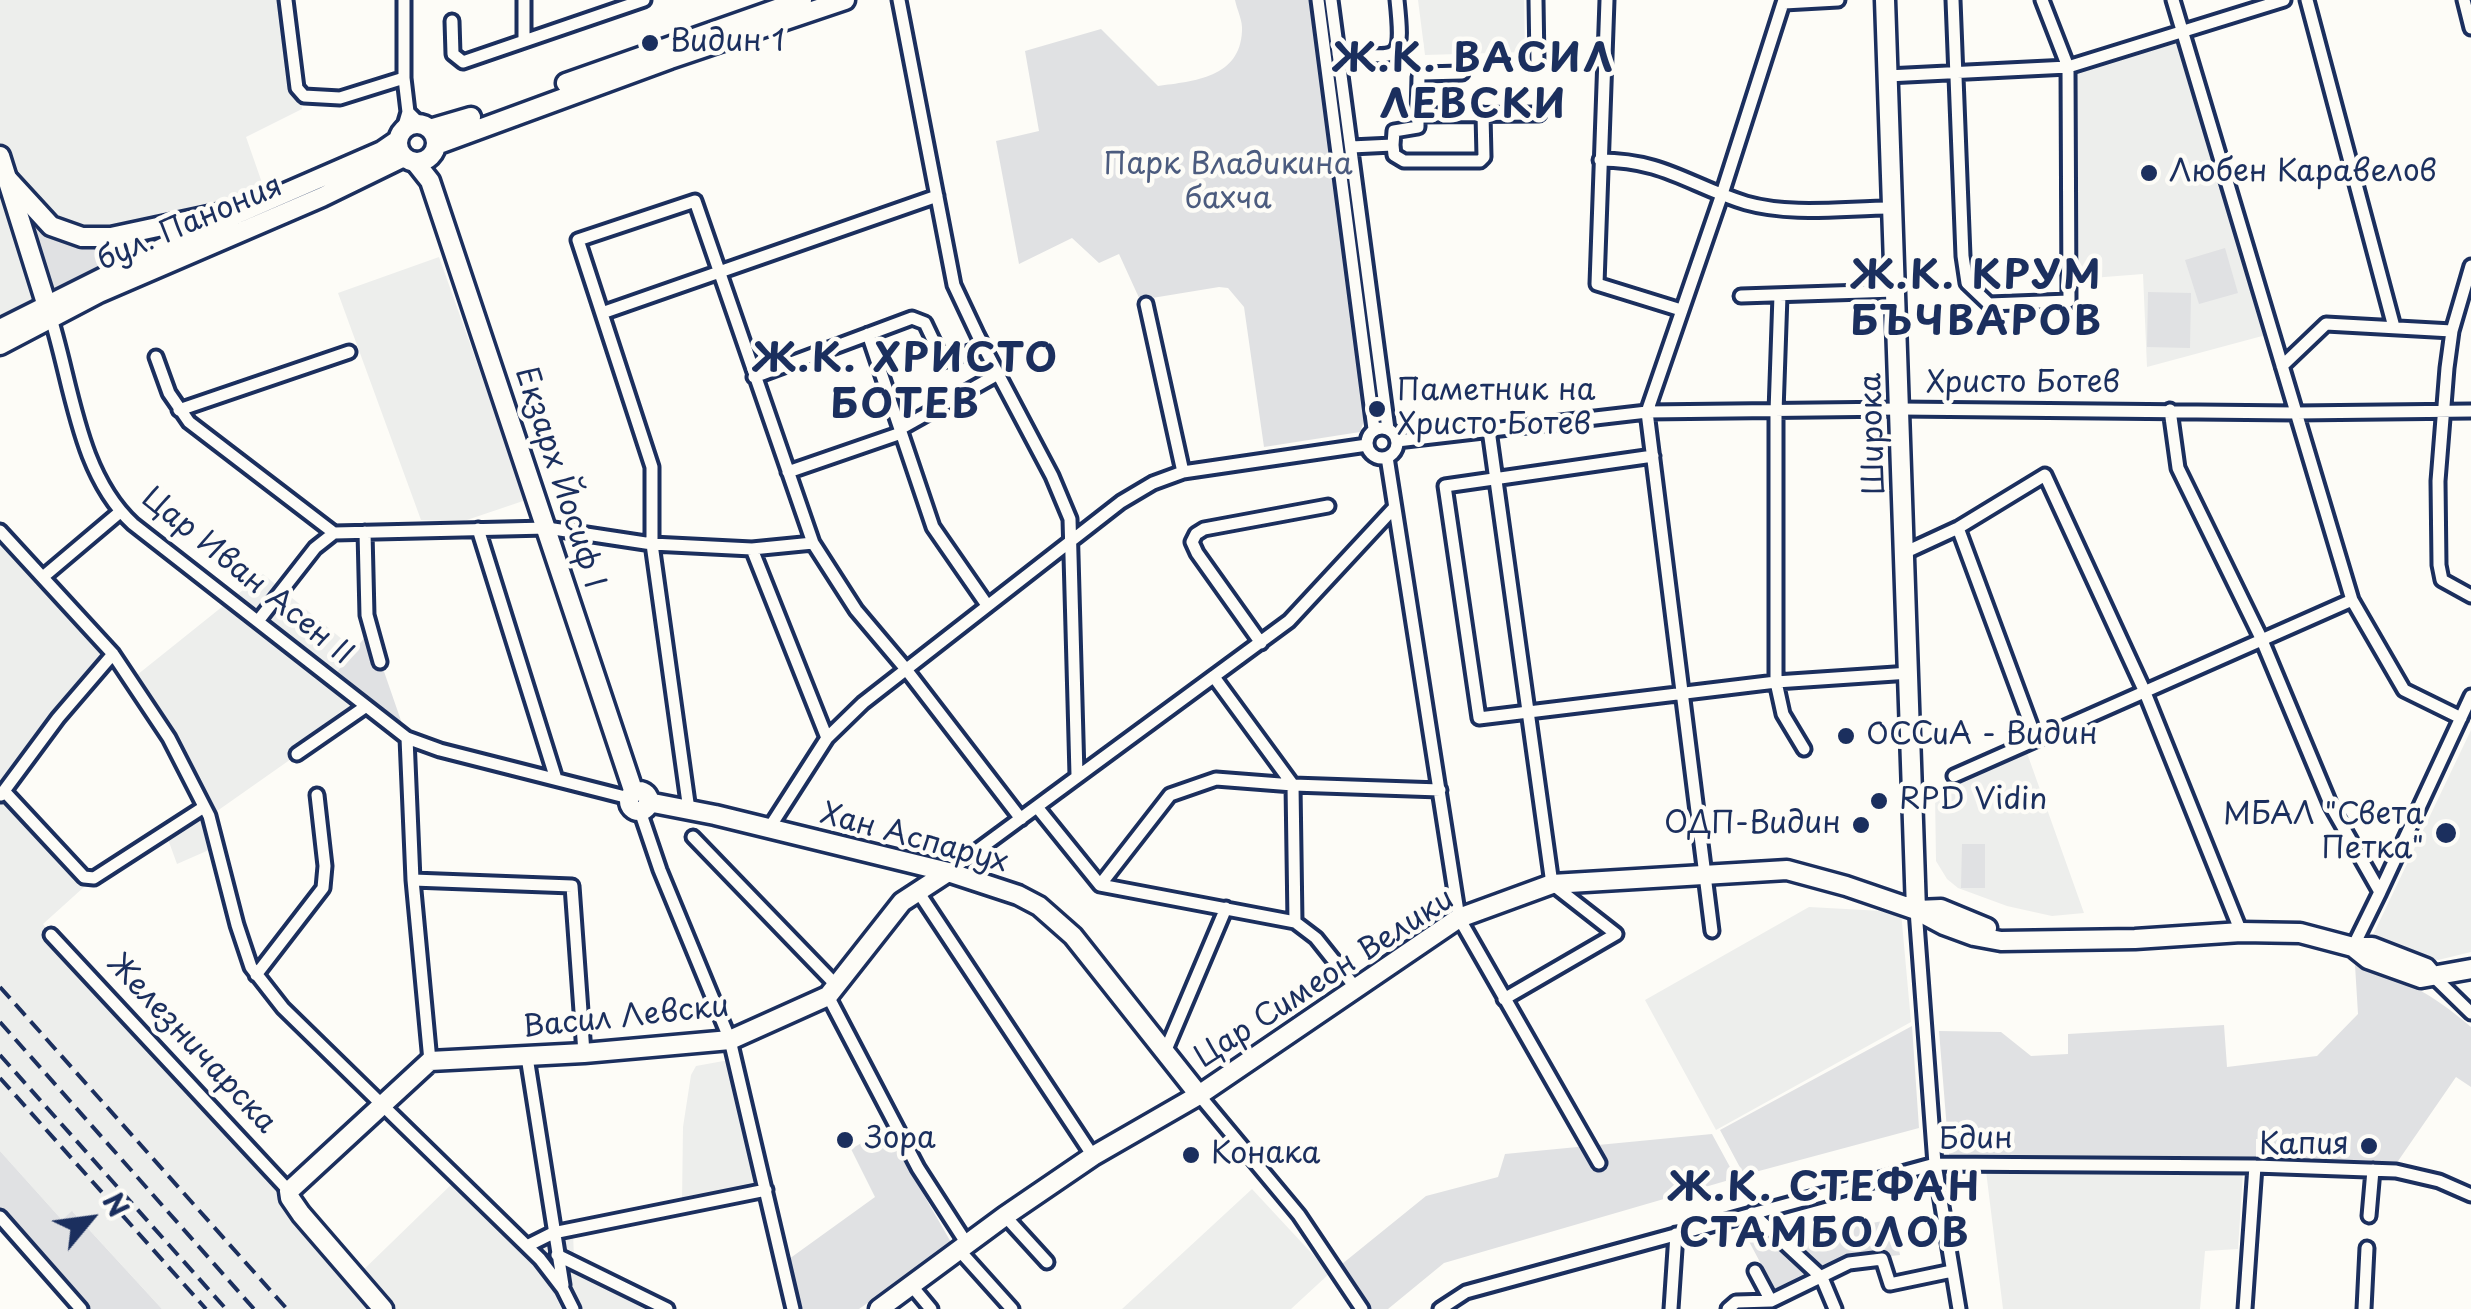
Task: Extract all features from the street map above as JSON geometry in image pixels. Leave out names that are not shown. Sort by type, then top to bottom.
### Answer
[{"type":"main road","name":"бул. Панония","points":[[48,310],[322,197],[416,139],[452,124],[802,0]]},
{"type":"main road","name":"бул. Панония","points":[[0,345],[25,323],[48,310],[248,209],[374,154],[845,0]]},
{"type":"main road","name":"Широка","points":[[1884,0],[1916,910]]},
{"type":"main road","name":"Екзарх Йосиф I","points":[[416,139],[638,801]]},
{"type":"main road","name":"Цар Иван Асен II","points":[[0,156],[48,310]]},
{"type":"main road","points":[[6,178],[51,226],[82,237],[112,236],[248,209]]},
{"type":"main road","name":"бул. Панония","points":[[0,329],[25,323]]},
{"type":"main road","name":"Хан Аспарух","points":[[638,801],[948,872],[1018,894],[1058,921],[1199,1095]]},
{"type":"main road","name":"Цар Симеон Велики","points":[[879,1309],[1093,1156],[1199,1095],[1460,918],[1552,884],[1764,870],[1798,872],[1916,910],[1974,936],[2038,942],[2241,932],[2300,933],[2372,947],[2426,968],[2430,974]]},
{"type":"main road","name":"Васил Левски","points":[[430,1061],[584,1054],[730,1040],[832,990],[892,913],[917,890],[948,872]]},
{"type":"main road","points":[[2430,974],[2462,969],[2471,959]]},
{"type":"main road","points":[[289,1191],[430,1061]]},
{"type":"main road","name":"Железничарска","points":[[289,1191],[301,1214],[383,1309]]},
{"type":"street","points":[[286,0],[297,88],[304,96],[340,98],[404,78]]},
{"type":"street","points":[[404,0],[404,78],[416,139]]},
{"type":"street","points":[[524,0],[524,38]]},
{"type":"street","points":[[452,22],[454,54],[463,62],[643,0]]},
{"type":"street","points":[[899,0],[954,285],[1070,519],[1077,776]]},
{"type":"street","points":[[1318,0],[1374,430]]},
{"type":"street","points":[[1331,0],[1388,429],[1397,441],[1394,452],[1376,457],[1367,445],[1368,436],[1374,430],[1388,429]]},
{"type":"street","points":[[1338,54],[1389,56],[1397,52],[1402,42],[1397,0]]},
{"type":"street","points":[[1536,0],[1537,64]]},
{"type":"street","points":[[1607,0],[1597,284],[1681,310]]},
{"type":"street","points":[[1712,931],[1647,412],[1784,1],[1838,0]]},
{"type":"street","points":[[1953,0],[1963,256],[1967,283],[1989,304],[2069,301],[2068,67],[2042,0]]},
{"type":"street","points":[[2173,0],[2352,600],[2404,690],[2461,718]]},
{"type":"street","points":[[1887,76],[2068,67],[2284,0]]},
{"type":"street","points":[[2307,0],[2394,327]]},
{"type":"street","points":[[2464,0],[2471,28]]},
{"type":"street","points":[[1462,73],[1419,76],[1416,128],[1394,131],[1398,160],[1480,161],[1484,156],[1483,114]]},
{"type":"street","points":[[1418,115],[1539,114]]},
{"type":"street","points":[[1351,147],[1394,145]]},
{"type":"street","points":[[1600,160],[1641,162],[1770,208],[1892,208]]},
{"type":"street","points":[[602,313],[937,196]]},
{"type":"street","points":[[689,810],[652,544],[652,467],[578,240],[694,202],[813,542],[856,610],[1021,819]]},
{"type":"street","points":[[2471,266],[2452,331],[2438,481],[2438,565],[2446,585],[2471,596]]},
{"type":"street","points":[[1741,296],[1895,291]]},
{"type":"street","points":[[1780,295],[1776,682],[1783,714],[1804,749]]},
{"type":"street","points":[[1146,304],[1183,472]]},
{"type":"street","name":"Цар Иван Асен II","points":[[48,310],[88,452],[100,483],[120,512],[406,738],[638,801]]},
{"type":"street","points":[[754,377],[912,318],[925,324],[943,361],[984,348]]},
{"type":"street","points":[[2282,366],[2326,324],[2452,331]]},
{"type":"street","points":[[868,334],[933,527],[987,605]]},
{"type":"street","points":[[179,410],[349,352]]},
{"type":"street","points":[[156,357],[179,410],[329,536]]},
{"type":"street","points":[[788,472],[900,431],[998,374]]},
{"type":"street","name":"Христо Ботев","points":[[1397,441],[1647,412],[1900,408],[2296,414],[2471,411]]},
{"type":"street","points":[[2170,410],[2178,468],[2261,638],[2331,806],[2380,892]]},
{"type":"street","points":[[1489,430],[1552,884],[1616,934],[1504,1000]]},
{"type":"street","points":[[768,830],[826,738],[905,668],[1122,502],[1153,483],[1183,472],[1367,445]]},
{"type":"street","points":[[1653,456],[1445,486],[1479,718],[1776,682],[1910,673]]},
{"type":"street","points":[[1387,457],[1460,918],[1599,1164]]},
{"type":"street","points":[[1906,552],[1958,528],[2045,475],[2142,691],[2241,932]]},
{"type":"street","points":[[1260,642],[1192,542],[1204,529],[1328,506]]},
{"type":"street","points":[[948,872],[1289,621],[1393,509]]},
{"type":"street","points":[[43,577],[120,512]]},
{"type":"street","points":[[258,621],[329,536],[547,528],[652,544],[752,550],[813,542]]},
{"type":"street","points":[[1958,528],[2036,738]]},
{"type":"street","points":[[478,529],[556,779]]},
{"type":"street","points":[[0,531],[114,654],[169,738],[204,807],[218,846],[241,941],[256,976],[527,1246],[564,1289]]},
{"type":"street","points":[[365,532],[367,614],[380,662]]},
{"type":"street","points":[[752,550],[826,738]]},
{"type":"street","points":[[1954,776],[2352,600]]},
{"type":"street","points":[[114,654],[58,718],[2,794],[84,877],[94,878],[204,807]]},
{"type":"street","points":[[1214,676],[1293,785],[1295,922]]},
{"type":"street","points":[[2353,946],[2471,696]]},
{"type":"street","points":[[297,754],[365,707]]},
{"type":"street","points":[[406,738],[413,880],[430,1061]]},
{"type":"street","points":[[1100,885],[1170,795],[1216,778],[1440,790]]},
{"type":"street","points":[[256,976],[323,888],[326,866],[317,795]]},
{"type":"street","name":"Екзарх Йосиф I","points":[[638,801],[660,870],[730,1040],[794,1309]]},
{"type":"street","points":[[1037,807],[1100,885],[1295,922],[1316,938],[1355,987]]},
{"type":"street","points":[[693,836],[832,990],[918,1168],[963,1247],[1012,1309]]},
{"type":"street","points":[[413,880],[572,886],[584,1054]]},
{"type":"street","points":[[917,890],[1093,1156]]},
{"type":"street","points":[[1166,1052],[1226,908]]},
{"type":"street","points":[[1916,910],[1935,1164],[1960,1309]]},
{"type":"street","name":"Железничарска","points":[[52,935],[289,1191]]},
{"type":"street","points":[[2430,974],[2471,1012]]},
{"type":"street","points":[[527,1057],[557,1255],[573,1309]]},
{"type":"street","points":[[1199,1095],[1299,1215],[1362,1309]]},
{"type":"street","name":"Бдин","points":[[1440,1309],[1466,1292],[1935,1164],[2373,1170],[2414,1174],[2471,1195]]},
{"type":"street","points":[[2246,1309],[2256,1166]]},
{"type":"street","points":[[2368,1216],[2373,1170]]},
{"type":"street","points":[[527,1246],[553,1233],[766,1190]]},
{"type":"street","points":[[1752,1213],[1822,1278],[1834,1309]]},
{"type":"street","points":[[1005,1216],[1047,1262]]},
{"type":"street","points":[[0,1217],[81,1309]]},
{"type":"street","points":[[1671,1309],[1676,1234]]},
{"type":"street","points":[[2364,1309],[2367,1248]]},
{"type":"street","points":[[557,1255],[667,1309]]},
{"type":"street","points":[[1728,1309],[1736,1302],[1771,1300],[1850,1263],[1882,1259],[1890,1284],[1952,1270]]},
{"type":"street","points":[[1755,1271],[1771,1300]]},
{"type":"street","points":[[910,1284],[931,1309]]},
{"type":"shaded area","points":[[0,0],[286,0],[302,109],[246,137],[268,200],[46,303],[0,345]]},
{"type":"shaded area","points":[[1418,0],[1524,0],[1525,52],[1425,55]]},
{"type":"shaded area","name":"Любен Каравелов","points":[[2183,36],[2266,335],[2147,367],[2143,274],[2079,279],[2075,72]]},
{"type":"shaded area","points":[[439,257],[526,500],[461,522],[421,520],[338,293]]},
{"type":"shaded area","points":[[0,531],[113,654],[4,791],[84,877],[94,878],[43,924],[51,935],[152,1040],[356,1277],[457,1179],[527,1245],[573,1229],[574,1262],[667,1309],[162,1309],[73,1212],[62,1220],[0,1151]]},
{"type":"shaded area","points":[[263,574],[354,649],[331,679],[365,707],[210,816],[218,846],[177,864],[165,831],[204,807],[132,679]]},
{"type":"shaded area","name":"МБАЛ \"Света Петка\"","points":[[2471,730],[2471,952],[2434,961],[2372,937]]},
{"type":"shaded area","points":[[2027,753],[2084,913],[2052,916],[2007,906],[1958,888],[1936,861],[1935,794]]},
{"type":"shaded area","points":[[1809,907],[1901,912],[1911,1022],[1716,1130],[1645,1000]]},
{"type":"shaded area","points":[[729,1060],[757,1186],[682,1202],[683,1127],[691,1075],[696,1066]]},
{"type":"shaded area","points":[[1986,1171],[2243,1173],[2238,1249],[2205,1251],[2200,1309],[2003,1309]]},
{"type":"shaded area","points":[[1252,1189],[1330,1273],[1291,1309],[1122,1309]]},
{"type":"green space","name":"Парк Владикина бахча","points":[[1235,0],[1309,0],[1365,418],[1360,432],[1264,447],[1244,307],[1228,288],[1140,300],[1119,254],[1099,263],[1072,238],[1019,264],[996,141],[1039,131],[1025,51],[1101,29],[1158,86],[1200,79],[1224,68],[1239,47],[1242,27]]},
{"type":"green space","points":[[6,177],[27,203],[82,237],[248,209],[46,303]]},
{"type":"green space","points":[[2225,248],[2238,293],[2199,304],[2185,260]]},
{"type":"green space","points":[[2148,292],[2191,293],[2190,348],[2147,347]]},
{"type":"green space","points":[[370,631],[407,738],[331,679]]},
{"type":"green space","points":[[1962,844],[1985,844],[1985,888],[1961,888]]},
{"type":"green space","points":[[2355,965],[2416,988],[2471,1027],[2471,1087],[2456,1077],[2396,1164],[2270,1159],[2269,1139],[2256,1139],[2256,1159],[1949,1155],[1939,1031],[2001,1032],[2031,1056],[2068,1054],[2068,1034],[2224,1025],[2227,1067],[2317,1056],[2358,1014]]},
{"type":"green space","points":[[1912,1026],[1919,1128],[1744,1175],[1720,1130]]},
{"type":"green space","points":[[886,1129],[952,1244],[859,1309],[801,1309],[789,1259],[875,1197],[851,1149]]},
{"type":"green space","points":[[1712,1134],[1736,1178],[1444,1263],[1388,1309],[1371,1309],[1342,1264],[1426,1196],[1498,1177],[1505,1154]]},
{"type":"green space","points":[[0,1151],[62,1220],[72,1211],[162,1309],[81,1309],[0,1217]]},
{"type":"green space","points":[[1893,1219],[1900,1255],[1855,1260],[1822,1271],[1800,1245],[1815,1234]]},
{"type":"green space","points":[[1748,1229],[1814,1274],[1777,1294],[1744,1232]]},
{"type":"railway","points":[[0,987],[287,1309]]},
{"type":"railway","points":[[0,1022],[254,1309]]},
{"type":"railway","points":[[0,1055],[226,1309]]},
{"type":"railway","points":[[0,1078],[206,1309]]},
{"type":"place","name":"Видин 1","points":[[650,43]]},
{"type":"place","name":"Любен Каравелов","points":[[2149,173]]},
{"type":"place","name":"Паметник на Христо Ботев","points":[[1377,409]]},
{"type":"place","name":"ОССиА - Видин","points":[[1846,736]]},
{"type":"place","name":"RPD Vidin","points":[[1879,801]]},
{"type":"place","name":"ОДП-Видин","points":[[1861,825]]},
{"type":"place","name":"МБАЛ \"Света Петка\"","points":[[2446,833]]},
{"type":"place","name":"Зора","points":[[845,1140]]},
{"type":"place","name":"Капия","points":[[2369,1146]]},
{"type":"place","name":"Конака","points":[[1191,1155]]},
{"type":"district","name":"Ж.К. ВАСИЛ ЛЕВСКИ","points":[[1474,84]]},
{"type":"district","name":"Ж.К. КРУМ БЪЧВАРОВ","points":[[1977,301]]},
{"type":"district","name":"Ж.К. ХРИСТО БОТЕВ","points":[[906,384]]},
{"type":"district","name":"Ж.К. СТЕФАН СТАМБОЛОВ","points":[[1825,1213]]}]
